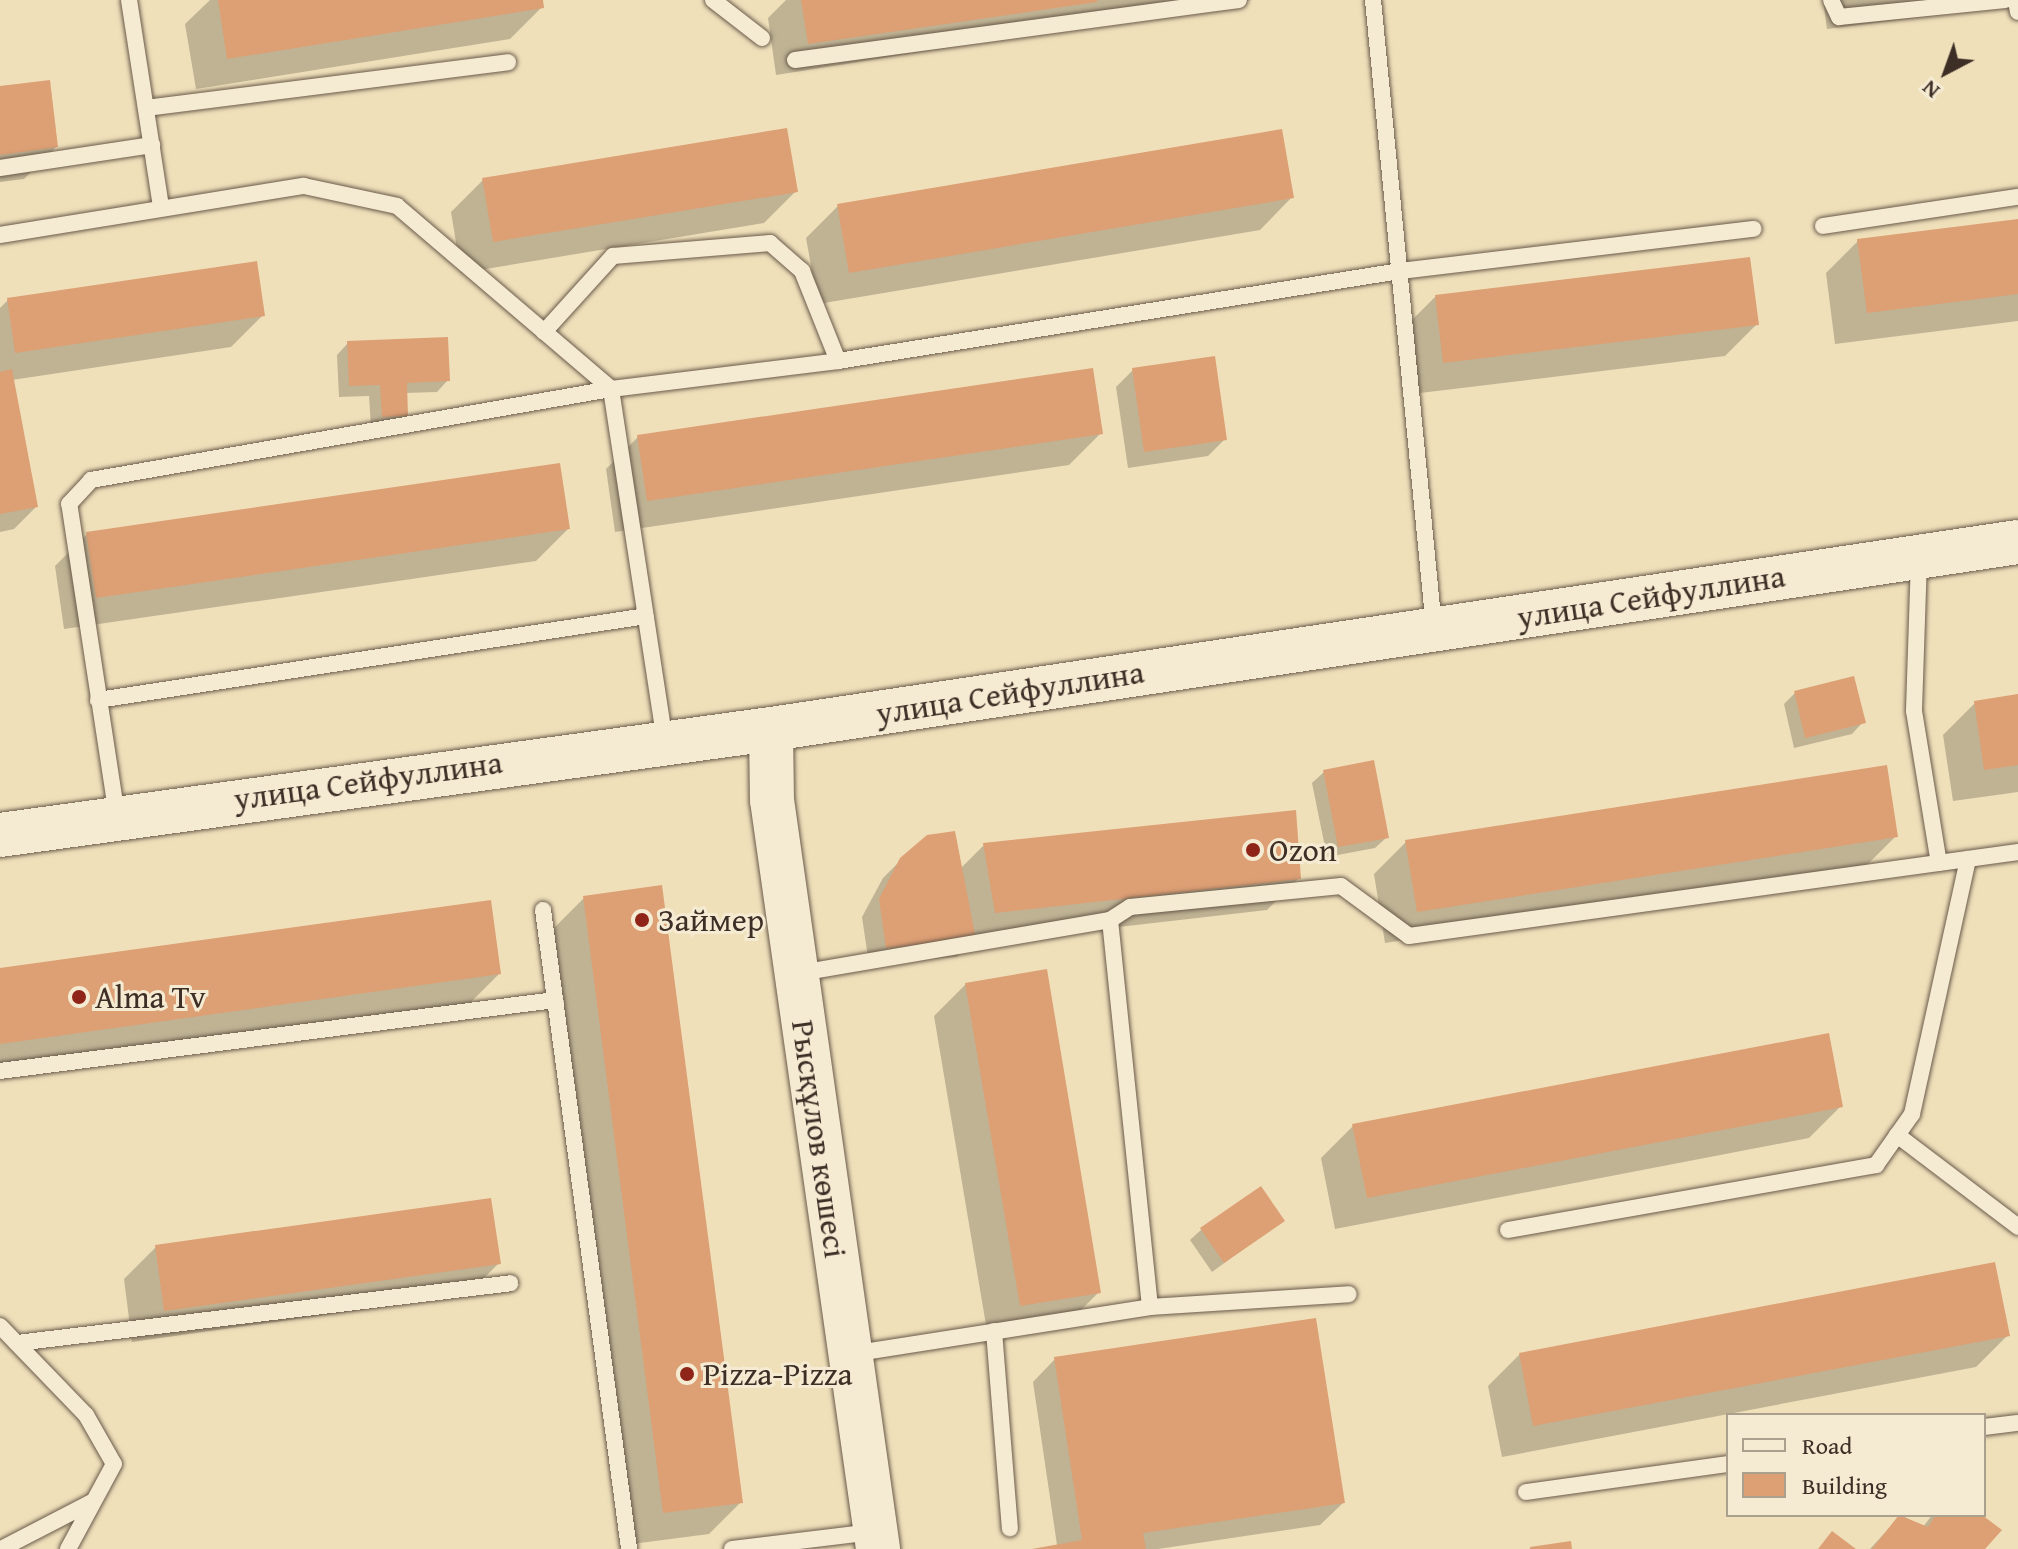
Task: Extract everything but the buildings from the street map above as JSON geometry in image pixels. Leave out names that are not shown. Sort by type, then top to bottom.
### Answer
[{"type":"street","name":"улица Сейфуллина","points":[[0,835],[117,816],[771,729],[2018,542]]},
{"type":"street","name":"Рысқұлов көшесі","points":[[771,729],[772,800],[876,1540]]},
{"type":"lane","points":[[129,0],[161,206]]},
{"type":"lane","points":[[713,0],[762,38]]},
{"type":"lane","points":[[795,60],[1239,0]]},
{"type":"lane","points":[[1373,0],[1434,630]]},
{"type":"lane","points":[[1831,0],[1839,17],[2005,0]]},
{"type":"lane","points":[[2016,0],[2018,12]]},
{"type":"lane","points":[[146,108],[508,62]]},
{"type":"lane","points":[[0,168],[152,145]]},
{"type":"lane","points":[[0,235],[161,206],[304,186],[397,206],[611,389],[665,742]]},
{"type":"lane","points":[[1823,226],[2018,197]]},
{"type":"lane","points":[[117,816],[69,504],[91,480],[611,389],[838,361],[1400,271],[1754,229]]},
{"type":"lane","points":[[544,332],[613,256],[770,243],[802,271],[838,361]]},
{"type":"lane","points":[[1919,557],[1914,711],[1939,863]]},
{"type":"lane","points":[[98,700],[646,616]]},
{"type":"lane","points":[[796,974],[1110,920],[1130,907],[1341,886],[1409,936],[2018,852]]},
{"type":"lane","points":[[1508,1230],[1876,1165],[1912,1114],[1968,859]]},
{"type":"lane","points":[[543,910],[629,1549]]},
{"type":"lane","points":[[1110,920],[1150,1307]]},
{"type":"lane","points":[[0,1071],[555,1000]]},
{"type":"lane","points":[[1897,1135],[2018,1227]]},
{"type":"lane","points":[[17,1343],[510,1283]]},
{"type":"lane","points":[[848,1354],[1150,1307],[1349,1294]]},
{"type":"lane","points":[[0,1326],[86,1415],[114,1464],[68,1549]]},
{"type":"lane","points":[[994,1331],[1010,1528]]},
{"type":"lane","points":[[1986,1427],[2018,1423]]},
{"type":"lane","points":[[1526,1492],[1726,1464]]},
{"type":"lane","points":[[1,1549],[94,1501]]},
{"type":"lane","points":[[732,1549],[876,1540]]},
{"type":"place","name":"Ozon","points":[[1253,850]]},
{"type":"place","name":"Займер","points":[[642,920]]},
{"type":"place","name":"Alma Tv","points":[[79,997]]},
{"type":"place","name":"Pizza-Pizza","points":[[687,1374]]}]
